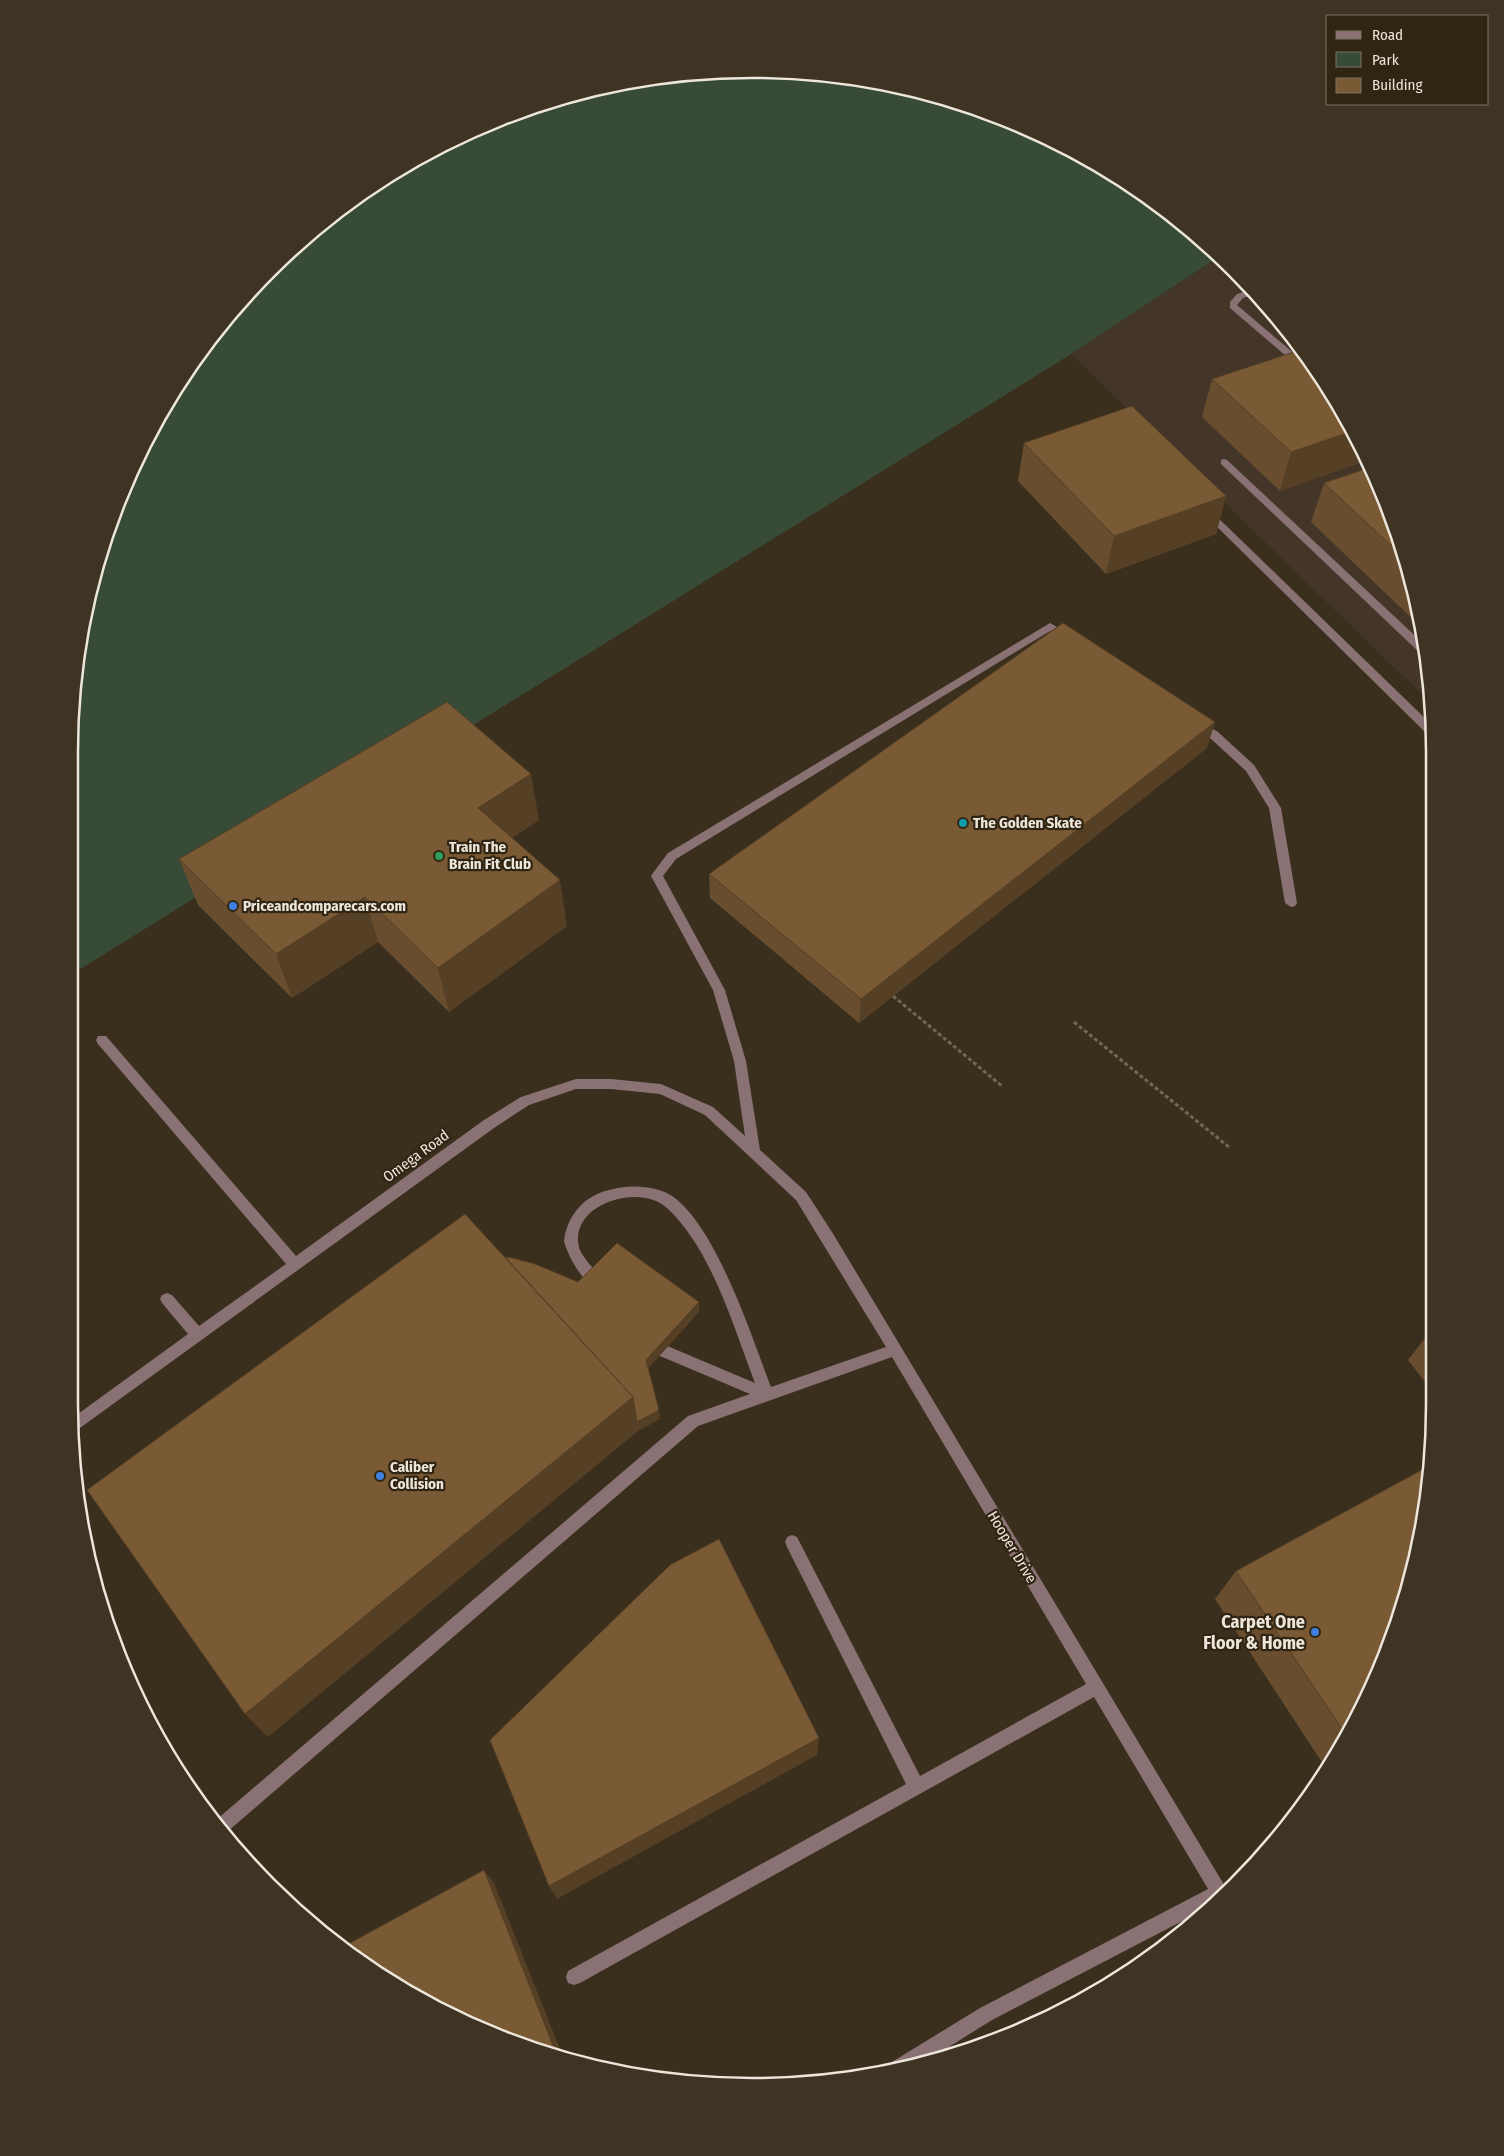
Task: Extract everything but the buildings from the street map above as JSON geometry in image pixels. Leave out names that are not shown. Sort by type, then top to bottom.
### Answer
[{"type":"street","points":[[1247,294],[1240,296],[1233,306],[1308,371]]},
{"type":"street","points":[[1224,462],[1418,644]]},
{"type":"street","points":[[1205,510],[1425,726]]},
{"type":"street","points":[[754,1153],[740,1061],[719,990],[657,876],[672,856],[1050,626],[1075,642]]},
{"type":"street","points":[[1190,718],[1214,735],[1250,768],[1275,808],[1291,903]]},
{"type":"street","points":[[102,1040],[295,1265]]},
{"type":"street","name":"Omega Road","points":[[78,1421],[489,1124],[525,1101],[576,1084],[611,1084],[662,1089],[709,1111],[801,1196]]},
{"type":"street","points":[[594,1280],[581,1262],[571,1241],[577,1219],[593,1202],[617,1193],[645,1192],[668,1201],[685,1217],[714,1266],[767,1395]]},
{"type":"street","name":"Hooper Drive","points":[[801,1196],[828,1236],[894,1350],[1219,1891]]},
{"type":"street","points":[[167,1299],[198,1335]]},
{"type":"street","points":[[224,1824],[693,1421],[894,1350]]},
{"type":"street","points":[[665,1351],[767,1395]]},
{"type":"street","points":[[792,1542],[916,1786]]},
{"type":"street","points":[[574,1977],[1096,1687]]},
{"type":"street","points":[[912,2060],[986,2014],[1206,1903]]},
{"type":"path","points":[[893,996],[1002,1086]]},
{"type":"path","points":[[1074,1022],[1229,1147]]},
{"type":"shaded area","points":[[1213,260],[1229,275],[1287,341],[1313,377],[1357,454],[1391,535],[1404,577],[1414,620],[1424,696],[1071,354]]},
{"type":"green space","points":[[708,79],[796,79],[884,90],[927,100],[969,113],[1010,129],[1050,147],[1089,168],[1127,191],[1163,217],[1213,260],[1071,354],[78,970],[79,708],[90,620],[100,577],[113,535],[147,454],[191,377],[217,341],[275,275],[307,245],[377,191],[454,147],[494,129],[535,113],[577,100],[620,90]]},
{"type":"place","name":"The Golden Skate","points":[[963,823]]},
{"type":"place","name":"Train The Brain Fit Club","points":[[439,856]]},
{"type":"place","name":"Priceandcomparecars.com","points":[[233,906]]},
{"type":"place","name":"Caliber Collision","points":[[380,1476]]},
{"type":"place","name":"Carpet One Floor & Home","points":[[1315,1632]]}]
